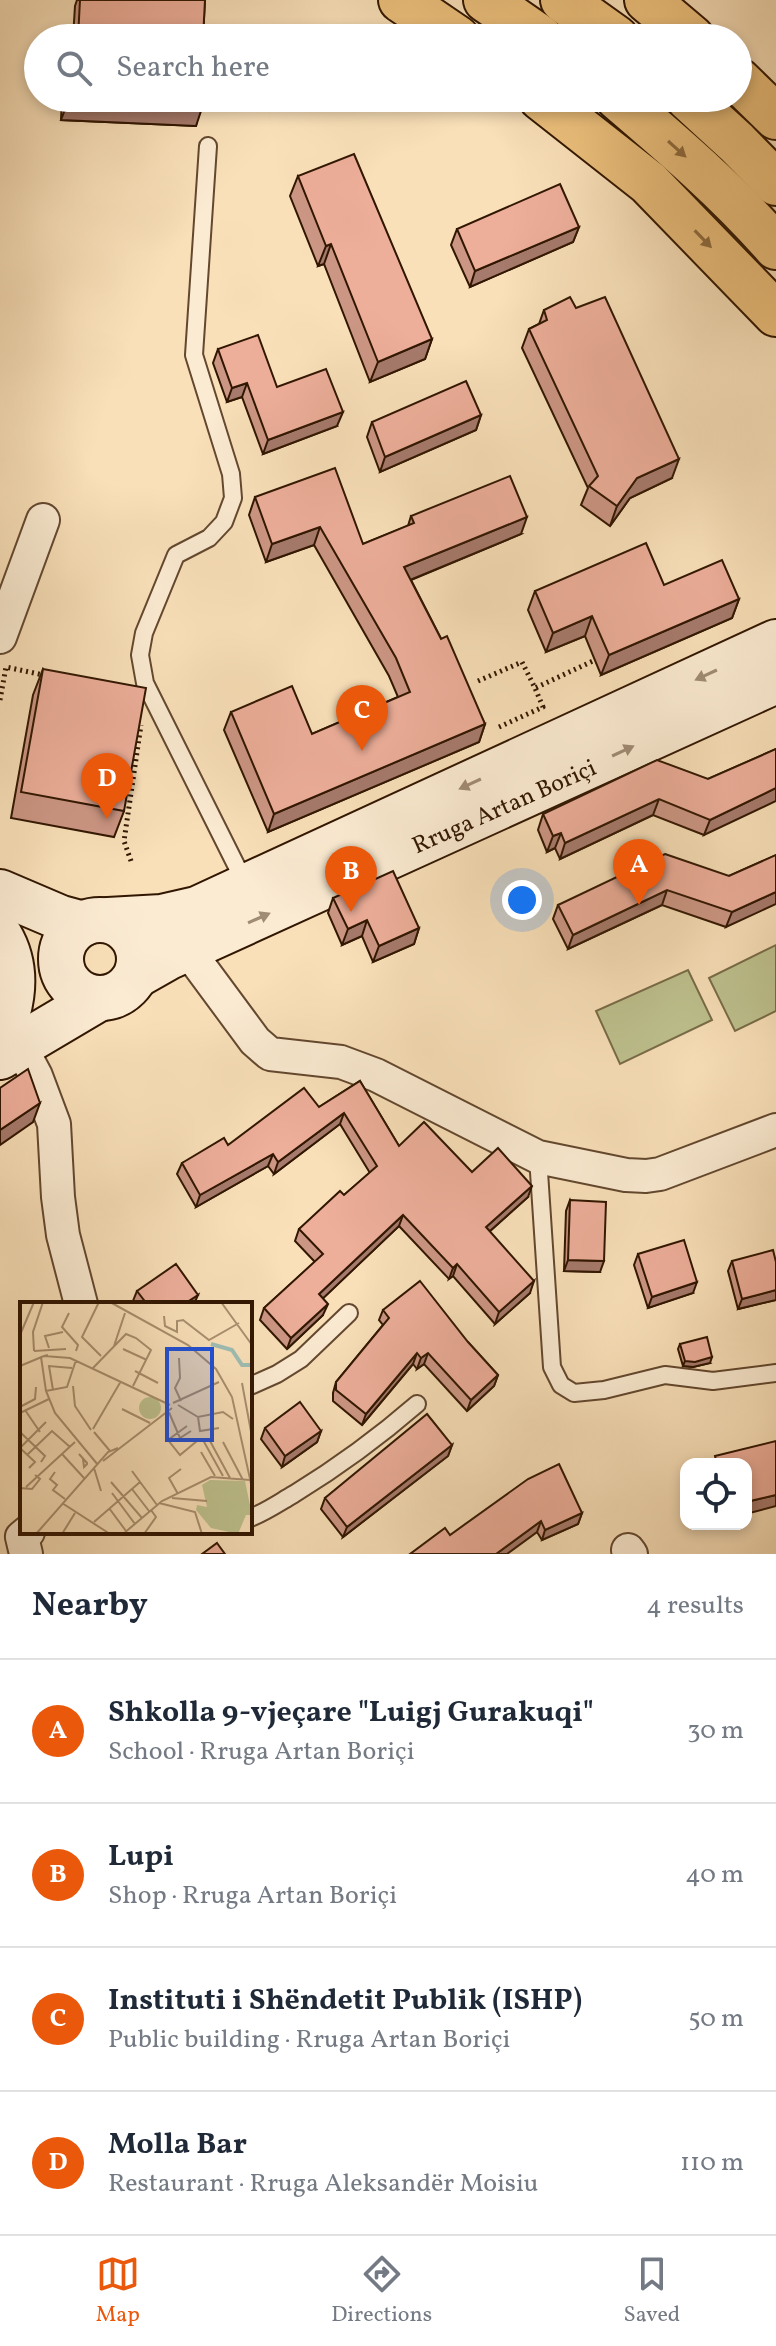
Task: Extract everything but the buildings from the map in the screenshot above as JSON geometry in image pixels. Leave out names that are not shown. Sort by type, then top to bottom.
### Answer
[{"type":"highway","points":[[401,0],[436,24]]},
{"type":"highway","points":[[486,0],[521,24]]},
{"type":"highway","points":[[563,0],[596,24]]},
{"type":"highway","points":[[647,0],[675,24]]},
{"type":"highway","points":[[752,94],[776,117]]},
{"type":"highway","points":[[559,112],[649,183],[776,314]]},
{"type":"highway","points":[[634,112],[682,153],[776,247]]},
{"type":"highway","points":[[703,112],[776,183]]},
{"type":"main road","name":"Rruga Artan Boriçi","points":[[78,942],[179,914],[257,881],[776,642]]},
{"type":"main road","name":"Rruga Artan Boriçi","points":[[137,975],[187,949],[776,681]]},
{"type":"main road","points":[[0,892],[61,918],[78,942],[69,984],[82,995],[98,999]]},
{"type":"main road","points":[[0,921],[36,937],[78,942],[120,925],[137,943],[140,959],[137,975],[128,988],[114,997],[98,999],[6,1045]]},
{"type":"main road","points":[[0,936],[7,948],[13,978],[6,1045]]},
{"type":"main road","points":[[6,1045],[78,942]]},
{"type":"street","points":[[0,637],[43,520]]},
{"type":"street","points":[[187,949],[255,1041],[270,1054],[283,1058],[341,1062],[376,1075],[538,1157],[626,1175],[646,1176],[660,1174],[776,1130]]},
{"type":"street","points":[[6,1045],[36,1076],[54,1124],[63,1235],[80,1302]]},
{"type":"street","points":[[26,1534],[22,1537],[26,1554]]},
{"type":"lane","points":[[208,146],[194,355],[231,474],[233,498],[224,522],[209,538],[176,555],[144,633],[140,655],[145,683],[257,881]]},
{"type":"lane","points":[[538,1157],[552,1367],[561,1385],[574,1393],[604,1390],[665,1375],[713,1381],[776,1373]]},
{"type":"lane","points":[[252,1385],[301,1359],[349,1313]]},
{"type":"lane","points":[[252,1517],[362,1449],[417,1404]]},
{"type":"path","points":[[535,688],[595,660]]},
{"type":"path","points":[[478,681],[522,662],[535,688],[543,707],[499,727]]},
{"type":"path","points":[[0,700],[6,667],[52,677]]},
{"type":"path","points":[[131,861],[124,841],[144,710]]},
{"type":"green space","points":[[776,945],[776,1011],[735,1031],[709,978]]},
{"type":"green space","points":[[688,970],[712,1020],[620,1064],[596,1011]]},
{"type":"place","name":"Instituti i Shëndetit Publik (ISHP)","points":[[362,751]]},
{"type":"place","name":"Molla Bar","points":[[107,819]]},
{"type":"place","name":"Shkolla 9-vjeçare \"Luigj Gurakuqi\"","points":[[639,905]]},
{"type":"place","name":"Lupi","points":[[351,912]]}]
